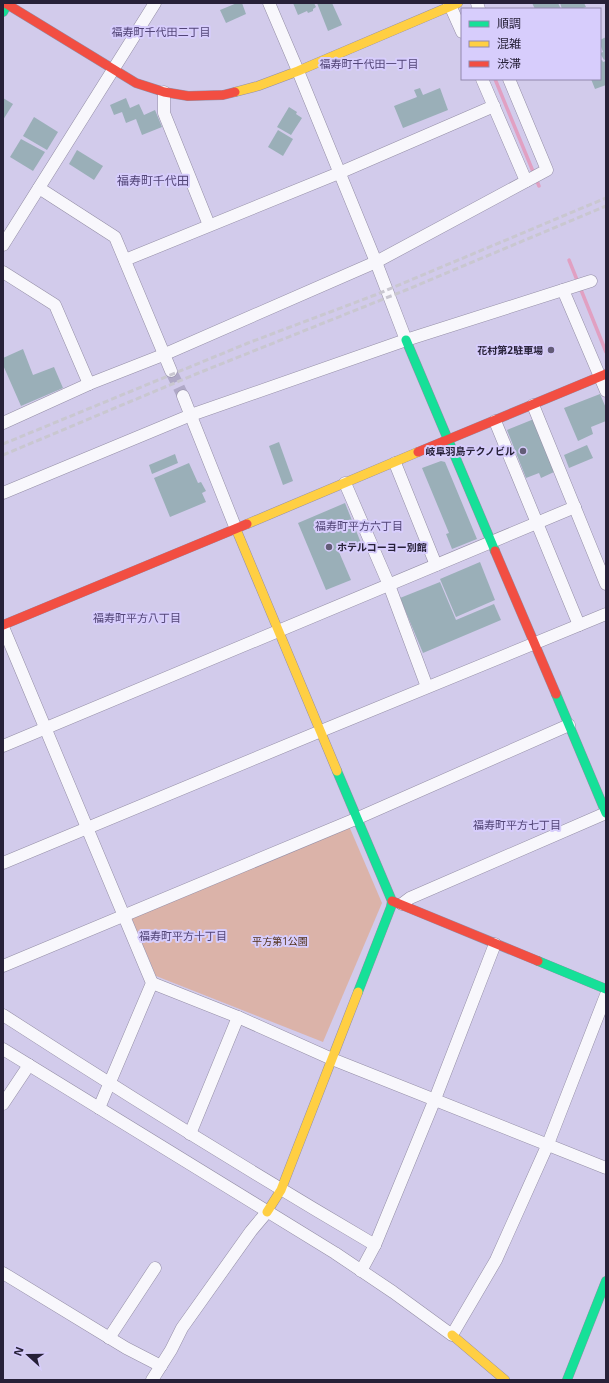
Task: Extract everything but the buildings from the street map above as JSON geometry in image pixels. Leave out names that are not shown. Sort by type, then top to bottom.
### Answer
[{"type":"street","points":[[3,245],[155,3]]},
{"type":"street","points":[[152,1380],[171,1350],[182,1328],[251,1231],[267,1212],[281,1190],[391,907],[397,902],[410,898],[606,813],[406,340],[376,262],[298,71],[268,3]]},
{"type":"street","points":[[6,6],[136,83],[164,92],[188,96],[223,95],[258,86],[298,71],[453,4],[461,29]]},
{"type":"street","points":[[482,80],[528,180]]},
{"type":"street","points":[[4,420],[163,355],[376,262],[547,170],[509,80]]},
{"type":"street","points":[[164,92],[164,113],[209,225]]},
{"type":"street","points":[[125,260],[339,173],[494,106]]},
{"type":"street","points":[[39,188],[115,236],[163,355],[171,370]]},
{"type":"street","points":[[3,272],[55,305],[89,384]]},
{"type":"street","points":[[3,493],[191,415],[406,340],[588,282]]},
{"type":"street","points":[[568,288],[603,375],[606,391]]},
{"type":"street","points":[[99,1108],[152,983],[3,626],[603,375]]},
{"type":"street","points":[[183,396],[236,529],[321,731],[358,818],[397,902],[495,944],[606,988]]},
{"type":"street","points":[[533,405],[606,584]]},
{"type":"street","points":[[495,421],[579,625]]},
{"type":"street","points":[[395,463],[436,565]]},
{"type":"street","points":[[345,484],[389,584],[428,687]]},
{"type":"street","points":[[3,746],[575,507]]},
{"type":"street","points":[[3,863],[606,614]]},
{"type":"street","points":[[3,966],[358,818],[569,725]]},
{"type":"street","points":[[361,1271],[375,1245],[435,1099],[495,944]]},
{"type":"street","points":[[152,983],[238,1017],[332,1058],[606,1168]]},
{"type":"street","points":[[452,1335],[496,1260],[548,1144],[606,995]]},
{"type":"street","points":[[3,1015],[190,1134],[281,1190],[375,1245]]},
{"type":"street","points":[[190,1134],[238,1017]]},
{"type":"street","points":[[3,1049],[335,1253],[394,1292],[452,1335],[505,1380]]},
{"type":"street","points":[[3,1104],[29,1065]]},
{"type":"street","points":[[109,1338],[155,1268]]},
{"type":"street","points":[[3,1273],[109,1338],[161,1366]]},
{"type":"street","points":[[567,1380],[606,1281]]},
{"type":"green space","name":"平方第1公園","points":[[349,826],[382,903],[323,1042],[156,976],[131,917]]},
{"type":"waterway","points":[[495,80],[539,186]]},
{"type":"waterway","points":[[569,260],[606,352]]},
{"type":"tunnel","points":[[171,371],[183,396]]},
{"type":"railway","points":[[3,444],[248,343],[375,295],[606,198]]},
{"type":"railway","points":[[3,455],[196,374],[406,290],[606,206]]},
{"type":"traffic: fast","points":[[3,12],[8,3]]},
{"type":"traffic: fast","points":[[406,340],[495,551]]},
{"type":"traffic: fast","points":[[556,694],[606,813]]},
{"type":"traffic: fast","points":[[337,771],[392,901],[358,992]]},
{"type":"traffic: fast","points":[[538,961],[606,989]]},
{"type":"traffic: fast","points":[[567,1380],[606,1281]]},
{"type":"traffic: slow","points":[[235,92],[258,86],[298,71],[458,3]]},
{"type":"traffic: slow","points":[[247,524],[418,452]]},
{"type":"traffic: slow","points":[[236,529],[337,771]]},
{"type":"traffic: slow","points":[[267,1212],[281,1190],[358,992]]},
{"type":"traffic: slow","points":[[452,1335],[505,1380]]},
{"type":"traffic: jam","points":[[5,3],[136,83],[164,92],[188,96],[223,95],[235,92]]},
{"type":"traffic: jam","points":[[418,452],[606,374]]},
{"type":"traffic: jam","points":[[3,625],[247,524]]},
{"type":"traffic: jam","points":[[495,551],[556,694]]},
{"type":"traffic: jam","points":[[392,901],[538,961]]},
{"type":"place","name":"花村第2駐車場","points":[[551,350]]},
{"type":"place","name":"岐阜羽島テクノビル","points":[[523,451]]},
{"type":"place","name":"ホテルコーヨー別館","points":[[329,547]]},
{"type":"district","name":"福寿町千代田二丁目","points":[[161,32]]},
{"type":"district","name":"福寿町千代田一丁目","points":[[369,64]]},
{"type":"district","name":"福寿町千代田","points":[[153,181]]},
{"type":"district","name":"福寿町平方六丁目","points":[[359,526]]},
{"type":"district","name":"福寿町平方八丁目","points":[[137,618]]},
{"type":"district","name":"福寿町平方七丁目","points":[[517,825]]},
{"type":"district","name":"福寿町平方十丁目","points":[[183,936]]}]
